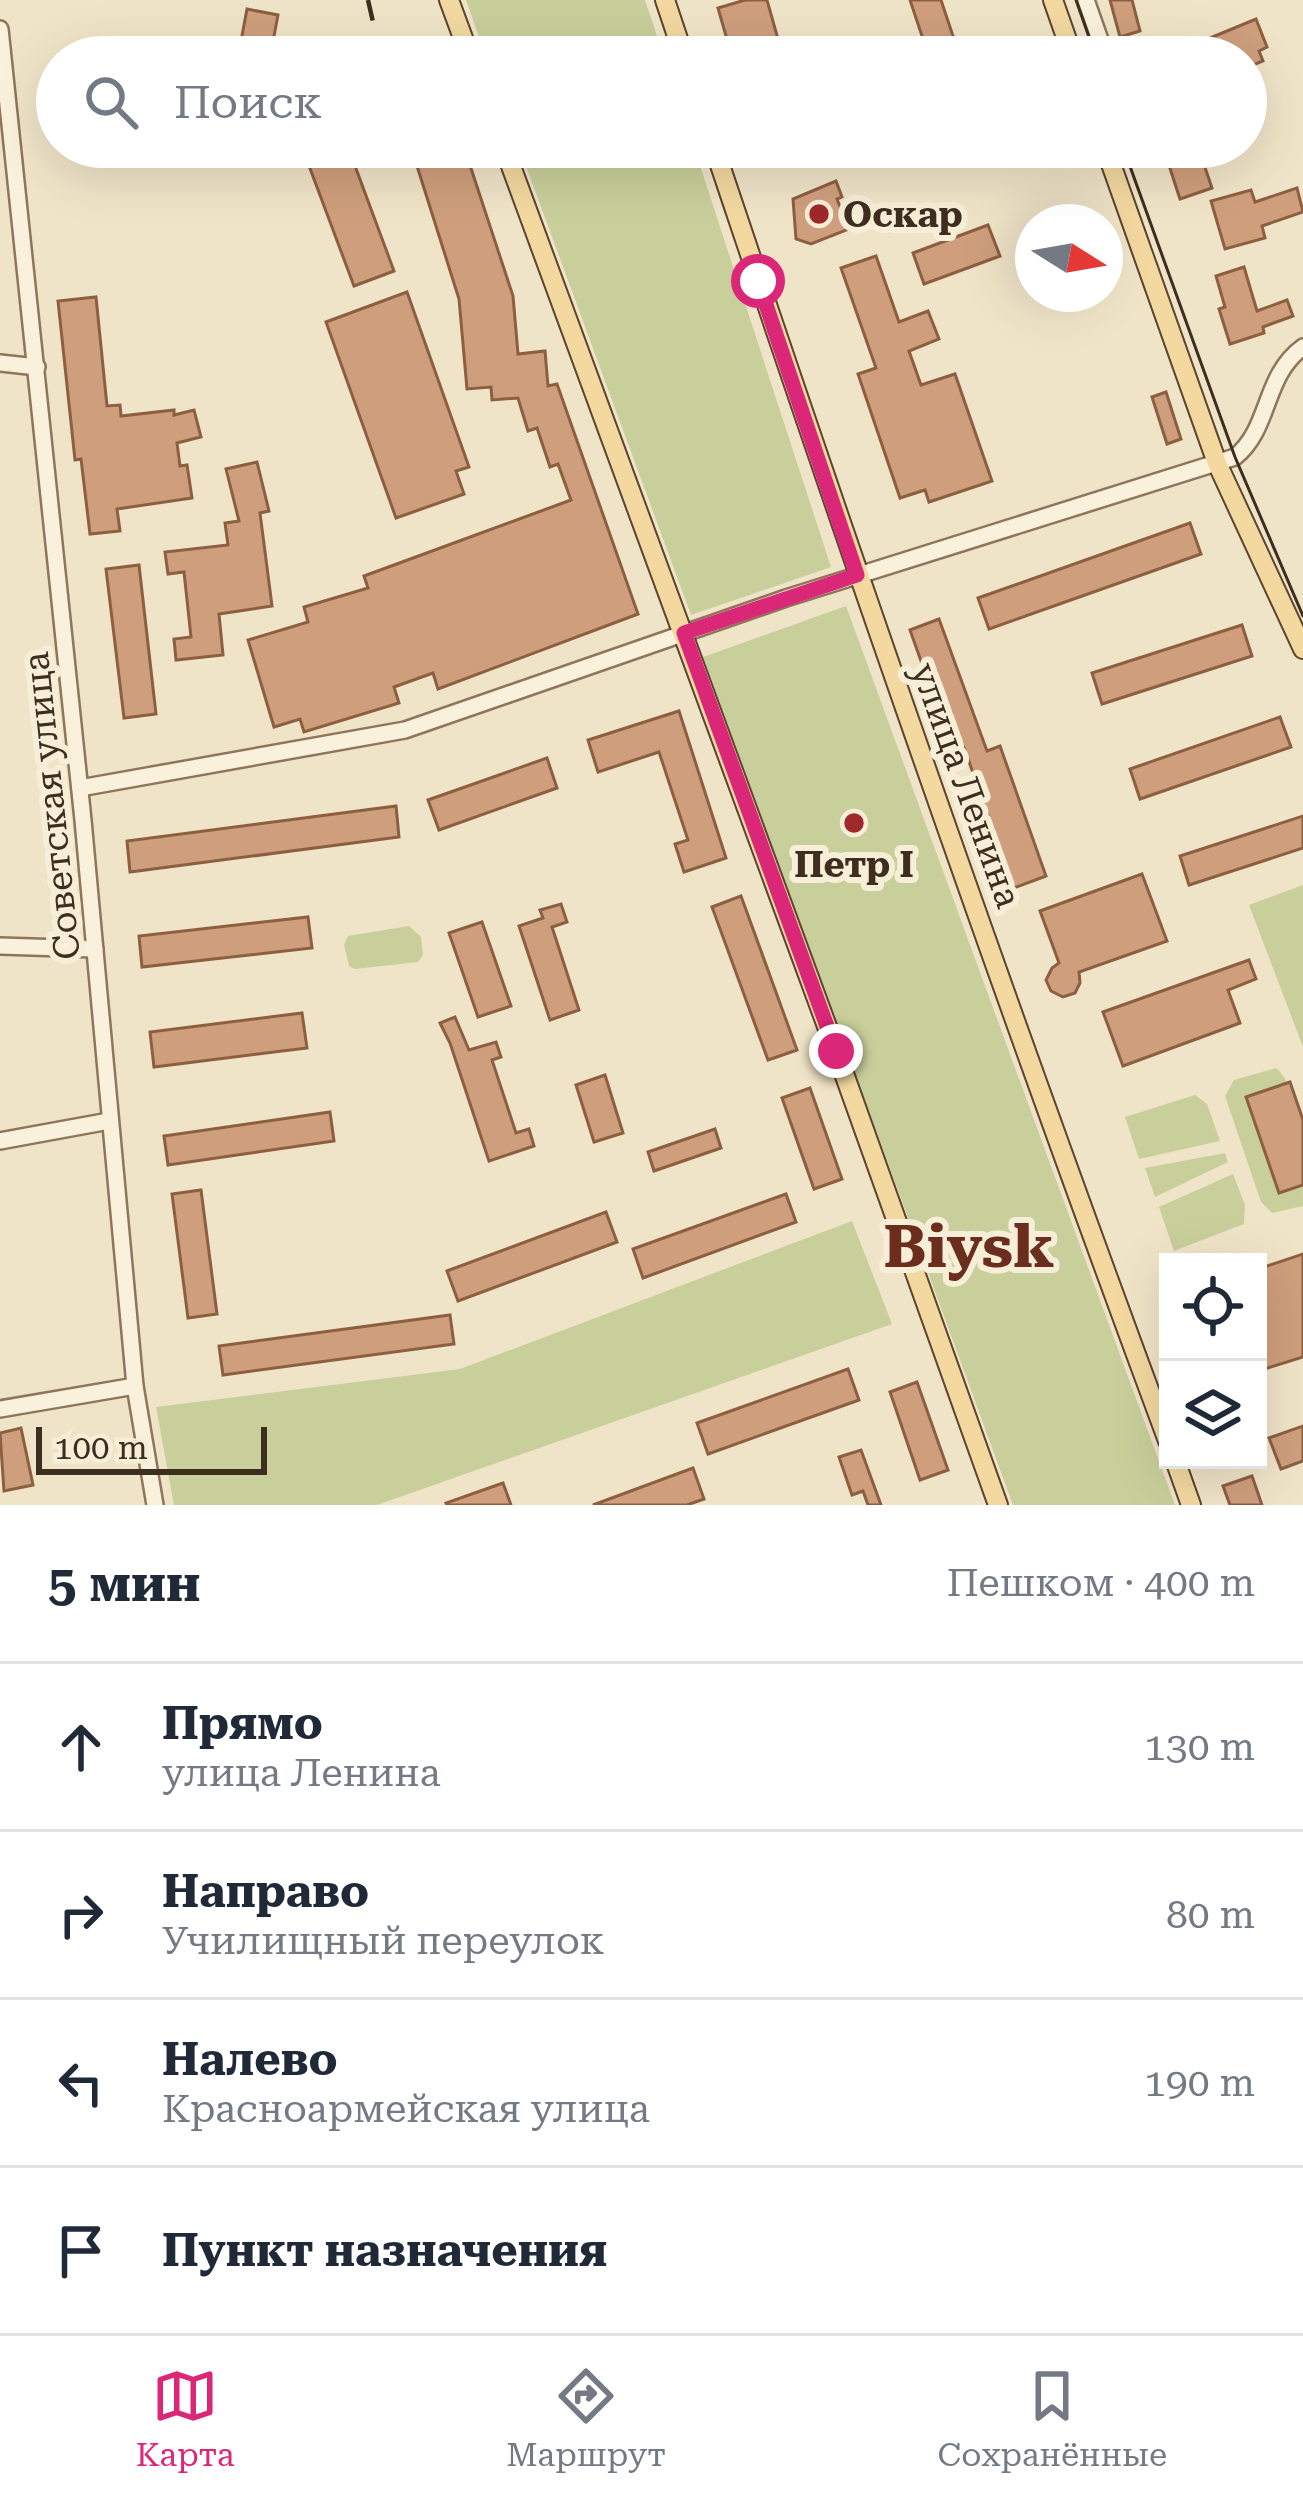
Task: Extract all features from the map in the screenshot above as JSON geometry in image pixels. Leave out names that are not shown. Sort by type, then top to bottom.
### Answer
[{"type":"main road","points":[[449,0],[462,36]]},
{"type":"main road","points":[[665,0],[677,36]]},
{"type":"main road","points":[[1053,0],[1066,36]]},
{"type":"main road","points":[[512,168],[998,1505]]},
{"type":"main road","name":"улица Ленина","points":[[721,168],[857,575],[1050,1125],[1159,1418]]},
{"type":"main road","points":[[1113,168],[1217,463],[1303,650]]},
{"type":"main road","points":[[1178,1469],[1191,1505]]},
{"type":"street","points":[[1086,0],[1099,36]]},
{"type":"street","name":"Советская улица","points":[[0,28],[80,788],[135,1386],[155,1505]]},
{"type":"street","points":[[80,788],[405,730],[857,575],[1217,463],[1239,455],[1259,430],[1265,401],[1281,368],[1303,347]]},
{"type":"street","points":[[0,363],[37,367]]},
{"type":"street","points":[[0,946],[95,949]]},
{"type":"street","points":[[0,1141],[110,1121]]},
{"type":"street","points":[[0,1408],[135,1386]]},
{"type":"green space","points":[[466,0],[645,0],[657,36],[479,36]]},
{"type":"green space","points":[[527,168],[701,168],[831,567],[691,615]]},
{"type":"green space","points":[[846,606],[1175,1505],[1013,1505],[703,657]]},
{"type":"green space","points":[[1303,885],[1303,1047],[1249,905]]},
{"type":"green space","points":[[409,926],[421,937],[423,955],[418,962],[349,966],[344,945],[348,936]]},
{"type":"green space","points":[[1276,1068],[1292,1094],[1296,1112],[1303,1206],[1272,1213],[1261,1202],[1225,1096],[1234,1080]]},
{"type":"green space","points":[[1195,1095],[1207,1104],[1220,1141],[1139,1159],[1125,1117]]},
{"type":"green space","points":[[1225,1153],[1228,1162],[1155,1197],[1145,1168]]},
{"type":"green space","points":[[1233,1174],[1245,1205],[1244,1224],[1174,1251],[1159,1207]]},
{"type":"green space","points":[[852,1221],[892,1324],[377,1505],[174,1505],[156,1407],[460,1369]]},
{"type":"building","points":[[767,0],[777,36],[726,36],[718,8]]},
{"type":"building","points":[[910,0],[941,0],[953,36],[922,36]]},
{"type":"building","points":[[1110,0],[1132,0],[1140,31],[1120,36]]},
{"type":"building","points":[[247,9],[278,15],[274,36],[242,36]]},
{"type":"building","points":[[1256,19],[1263,36],[1215,36]]},
{"type":"building","points":[[310,168],[356,168],[394,271],[354,286]]},
{"type":"building","points":[[418,168],[471,168],[513,296],[518,354],[545,351],[548,386],[557,384],[638,614],[438,689],[433,673],[394,687],[399,703],[304,732],[300,719],[274,727],[248,640],[308,622],[304,607],[368,588],[364,576],[571,500],[558,464],[550,467],[537,428],[528,431],[518,398],[492,400],[491,387],[467,389],[459,299]]},
{"type":"building","points":[[1170,168],[1205,168],[1212,188],[1180,199]]},
{"type":"building","name":"Оскар","points":[[836,181],[842,197],[837,199],[849,229],[811,244],[796,239],[793,199]]},
{"type":"building","points":[[1297,188],[1303,212],[1262,226],[1265,238],[1225,249],[1211,201],[1251,190],[1255,202]]},
{"type":"building","points":[[988,225],[1000,256],[924,284],[913,253]]},
{"type":"building","points":[[876,256],[899,322],[928,311],[939,339],[909,351],[921,385],[955,374],[992,481],[929,502],[925,490],[900,498],[858,374],[876,368],[841,268]]},
{"type":"building","points":[[1244,267],[1257,311],[1287,300],[1293,316],[1263,327],[1264,333],[1230,344],[1219,309],[1225,307],[1216,276]]},
{"type":"building","points":[[407,292],[469,467],[456,471],[464,494],[396,518],[326,322]]},
{"type":"building","points":[[96,297],[107,406],[120,405],[121,416],[194,410],[201,437],[177,443],[180,466],[187,465],[192,498],[117,509],[120,531],[90,534],[81,459],[75,460],[58,301]]},
{"type":"building","points":[[1166,392],[1181,439],[1167,444],[1152,397]]},
{"type":"building","points":[[257,462],[269,511],[260,513],[272,606],[219,614],[223,655],[176,660],[174,639],[191,637],[184,572],[168,574],[165,552],[228,545],[225,523],[239,521],[226,469]]},
{"type":"building","points":[[1190,523],[1201,554],[989,629],[978,598]]},
{"type":"building","points":[[139,565],[156,714],[124,718],[106,569]]},
{"type":"building","points":[[939,619],[987,751],[1000,746],[1046,876],[1014,888],[962,742],[951,746],[910,630]]},
{"type":"building","points":[[1242,625],[1252,656],[1102,704],[1092,673]]},
{"type":"building","points":[[679,711],[726,858],[684,872],[675,844],[688,840],[659,752],[598,772],[588,740]]},
{"type":"building","points":[[1280,717],[1291,747],[1140,799],[1130,769]]},
{"type":"building","points":[[547,758],[557,788],[439,830],[428,800]]},
{"type":"building","points":[[396,806],[399,837],[130,872],[127,841]]},
{"type":"building","points":[[1303,816],[1303,848],[1189,885],[1180,856]]},
{"type":"building","points":[[1142,874],[1167,941],[1079,972],[1075,993],[1063,997],[1051,991],[1046,980],[1059,963],[1040,911]]},
{"type":"building","points":[[741,896],[797,1050],[768,1060],[712,907]]},
{"type":"building","points":[[561,904],[567,922],[552,927],[579,1010],[550,1020],[519,926],[543,918],[540,910]]},
{"type":"building","points":[[308,917],[312,948],[142,967],[139,936]]},
{"type":"building","points":[[482,922],[511,1006],[478,1017],[449,933]]},
{"type":"building","points":[[1249,960],[1256,979],[1228,990],[1240,1023],[1123,1066],[1103,1012]]},
{"type":"building","points":[[302,1013],[307,1048],[154,1067],[150,1032]]},
{"type":"building","points":[[455,1017],[469,1050],[496,1042],[501,1057],[492,1060],[516,1133],[529,1129],[534,1146],[489,1161],[440,1023]]},
{"type":"building","points":[[605,1075],[623,1133],[594,1142],[576,1085]]},
{"type":"building","points":[[1290,1082],[1303,1120],[1303,1185],[1279,1193],[1246,1097]]},
{"type":"building","points":[[810,1088],[842,1179],[814,1189],[782,1098]]},
{"type":"building","points":[[330,1112],[334,1141],[168,1165],[164,1136]]},
{"type":"building","points":[[715,1129],[721,1148],[654,1171],[648,1152]]},
{"type":"building","points":[[201,1190],[217,1314],[188,1318],[172,1194]]},
{"type":"building","points":[[786,1194],[796,1222],[643,1278],[633,1249]]},
{"type":"building","points":[[606,1212],[617,1242],[458,1301],[447,1271]]},
{"type":"building","points":[[1303,1254],[1303,1357],[1267,1368],[1267,1361],[1267,1266]]},
{"type":"building","points":[[450,1315],[454,1344],[223,1375],[219,1346]]},
{"type":"building","points":[[848,1369],[859,1400],[708,1454],[697,1423]]},
{"type":"building","points":[[917,1382],[948,1470],[920,1480],[890,1392]]},
{"type":"building","points":[[1303,1426],[1303,1461],[1281,1469],[1269,1438]]},
{"type":"building","points":[[21,1428],[33,1485],[4,1491],[0,1433]]},
{"type":"building","points":[[861,1450],[881,1505],[868,1505],[863,1491],[852,1495],[839,1457]]},
{"type":"building","points":[[693,1468],[704,1499],[687,1505],[593,1505]]},
{"type":"building","points":[[1252,1476],[1262,1505],[1230,1505],[1223,1486]]},
{"type":"building","points":[[503,1483],[511,1505],[446,1503]]},
{"type":"tram line","points":[[1076,0],[1089,36]]},
{"type":"tram line","points":[[1131,168],[1235,457],[1303,616]]},
{"type":"railway","points":[[368,0],[376,36]]},
{"type":"place","name":"Оскар","points":[[819,214]]},
{"type":"place","name":"Петр I","points":[[854,823]]},
{"type":"district","name":"Biysk","points":[[969,1246]]},
{"type":"route","points":[[758,281],[857,575],[684,633],[836,1051]]}]
